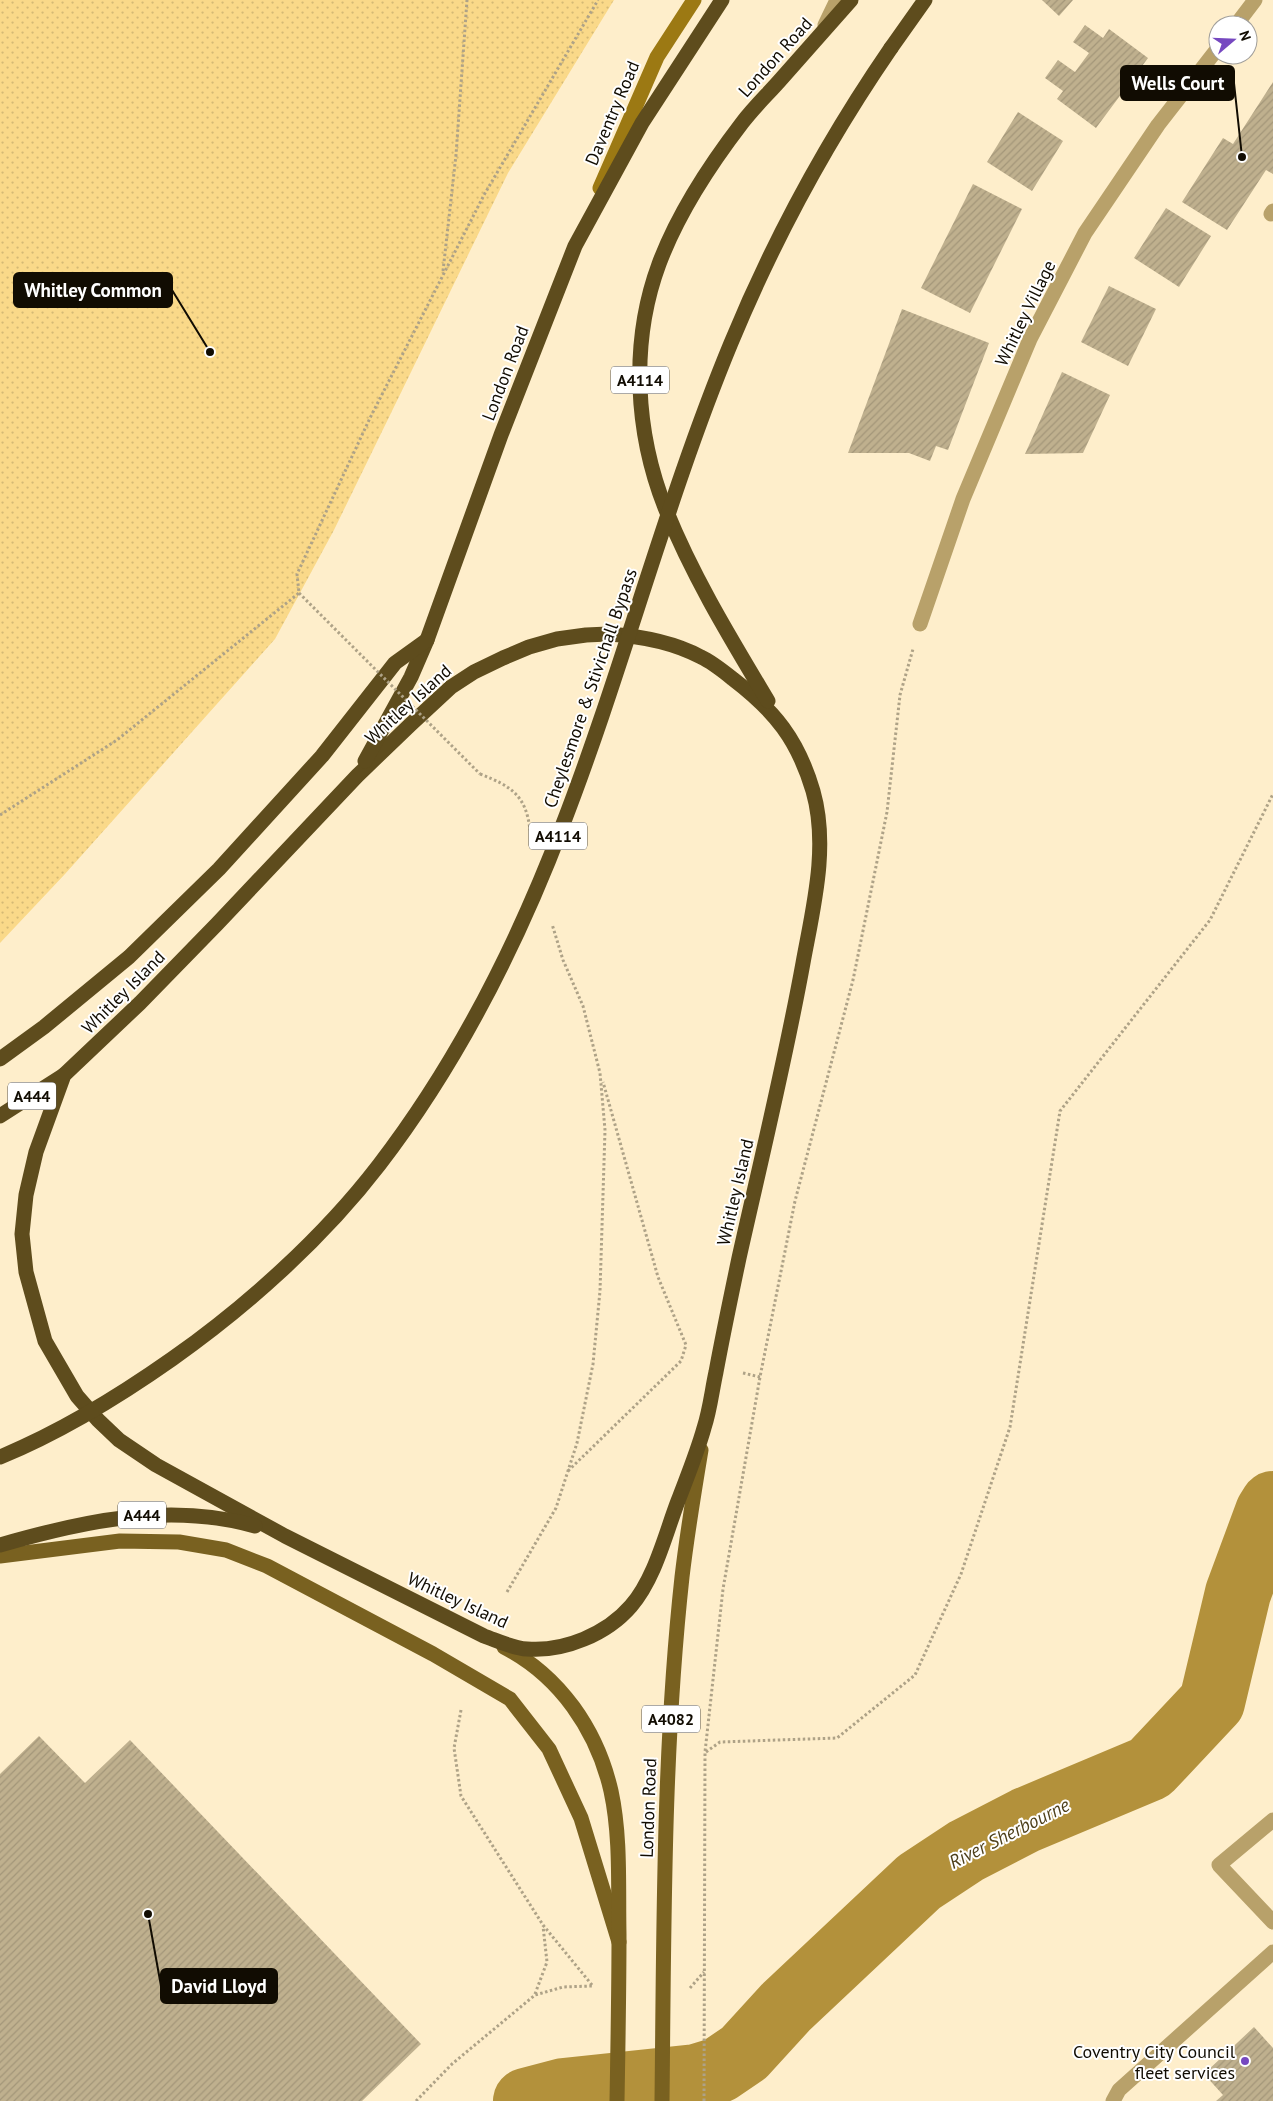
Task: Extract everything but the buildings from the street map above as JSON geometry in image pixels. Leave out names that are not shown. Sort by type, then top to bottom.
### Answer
[{"type":"highway","name":"London Road","points":[[357,776],[411,677],[427,640],[502,435],[575,246],[642,123],[722,0]]},
{"type":"highway","name":"London Road","points":[[778,719],[709,598],[666,510],[654,475],[641,401],[640,369],[643,333],[659,265],[674,228],[710,168],[743,121],[851,0]]},
{"type":"highway","name":"Cheylesmore & Stivichall Bypass","points":[[0,1457],[75,1421],[144,1379],[209,1332],[268,1283],[326,1225],[377,1167],[423,1103],[463,1038],[499,970],[562,827],[702,420],[730,346],[768,258],[831,140],[891,48],[926,0]]},
{"type":"highway","name":"Whitley Island","points":[[586,635],[636,636],[666,643],[701,656],[751,692],[778,719],[793,743],[813,791],[818,817],[820,845],[813,902],[788,1043],[739,1258],[705,1427],[658,1554],[641,1591],[631,1606],[601,1630],[565,1645],[527,1649],[511,1646],[484,1636],[285,1536],[156,1466],[119,1440],[77,1396],[45,1340],[26,1272],[22,1234],[26,1195],[36,1152],[64,1075],[204,937],[357,776],[451,687],[474,672],[529,646],[557,639],[586,635]]},
{"type":"highway","points":[[0,1059],[44,1027],[129,957],[219,869],[322,756],[395,662],[427,640]]},
{"type":"highway","name":"A444","points":[[0,1116],[64,1075]]},
{"type":"highway","name":"A444","points":[[0,1545],[82,1523],[146,1515],[229,1520],[285,1536]]},
{"type":"main road","name":"London Road","points":[[662,2101],[669,1746],[682,1576],[705,1427]]},
{"type":"main road","points":[[0,1556],[120,1540],[179,1542],[226,1550],[249,1558],[275,1571],[433,1654],[510,1699],[550,1749],[581,1818],[619,1942]]},
{"type":"main road","name":"London Road","points":[[484,1636],[524,1658],[537,1667],[556,1685],[577,1711],[599,1753],[611,1792],[618,1854],[619,2008],[617,2101]]},
{"type":"street","name":"Daventry Road","points":[[575,246],[657,57],[694,0]]},
{"type":"street","points":[[801,57],[829,18],[837,0]]},
{"type":"street","points":[[1244,15],[1255,0]]},
{"type":"street","name":"Whitley Village","points":[[920,624],[963,498],[995,421],[1040,321],[1085,233],[1158,125],[1208,61]]},
{"type":"street","points":[[1273,1820],[1219,1865],[1273,1922]]},
{"type":"street","points":[[1113,2101],[1119,2090],[1273,1952]]},
{"type":"path","points":[[443,275],[456,155],[467,0]]},
{"type":"path","points":[[530,835],[529,818],[520,796],[502,783],[480,774],[299,593],[297,574],[370,418],[484,195],[598,0]]},
{"type":"path","points":[[0,815],[116,740],[299,593]]},
{"type":"path","points":[[704,2101],[705,1752],[723,1590],[760,1377],[795,1201],[853,980],[887,812],[900,694],[920,624]]},
{"type":"path","points":[[705,1752],[720,1742],[780,1738],[837,1738],[915,1675],[961,1574],[1010,1427],[1060,1112],[1210,920],[1273,794]]},
{"type":"path","points":[[549,916],[563,960],[583,1006],[658,1277],[686,1345],[681,1361],[568,1472]]},
{"type":"path","points":[[507,1592],[556,1508],[577,1443],[593,1364],[600,1291],[605,1130],[600,1073]]},
{"type":"path","points":[[462,1710],[454,1748],[461,1796],[543,1925],[593,1986],[596,1994]]},
{"type":"path","points":[[535,1995],[547,1962],[543,1925]]},
{"type":"path","points":[[416,2101],[452,2064],[535,1995],[562,1987],[593,1986]]},
{"type":"shaded area","points":[[0,0],[614,0],[508,173],[334,530],[275,639],[65,874],[0,943]]},
{"type":"waterway","name":"River Sherbourne","points":[[526,2101],[564,2091],[696,2077],[719,2070],[744,2053],[786,2007],[919,1882],[966,1851],[1026,1820],[1150,1768],[1212,1702],[1238,1593],[1268,1512],[1273,1504]]},
{"type":"place","name":"Wells Court","points":[[1242,157]]},
{"type":"place","name":"Whitley Common","points":[[210,352]]},
{"type":"place","name":"David Lloyd","points":[[148,1914]]},
{"type":"place","name":"Coventry City Council fleet services","points":[[1245,2061]]}]
